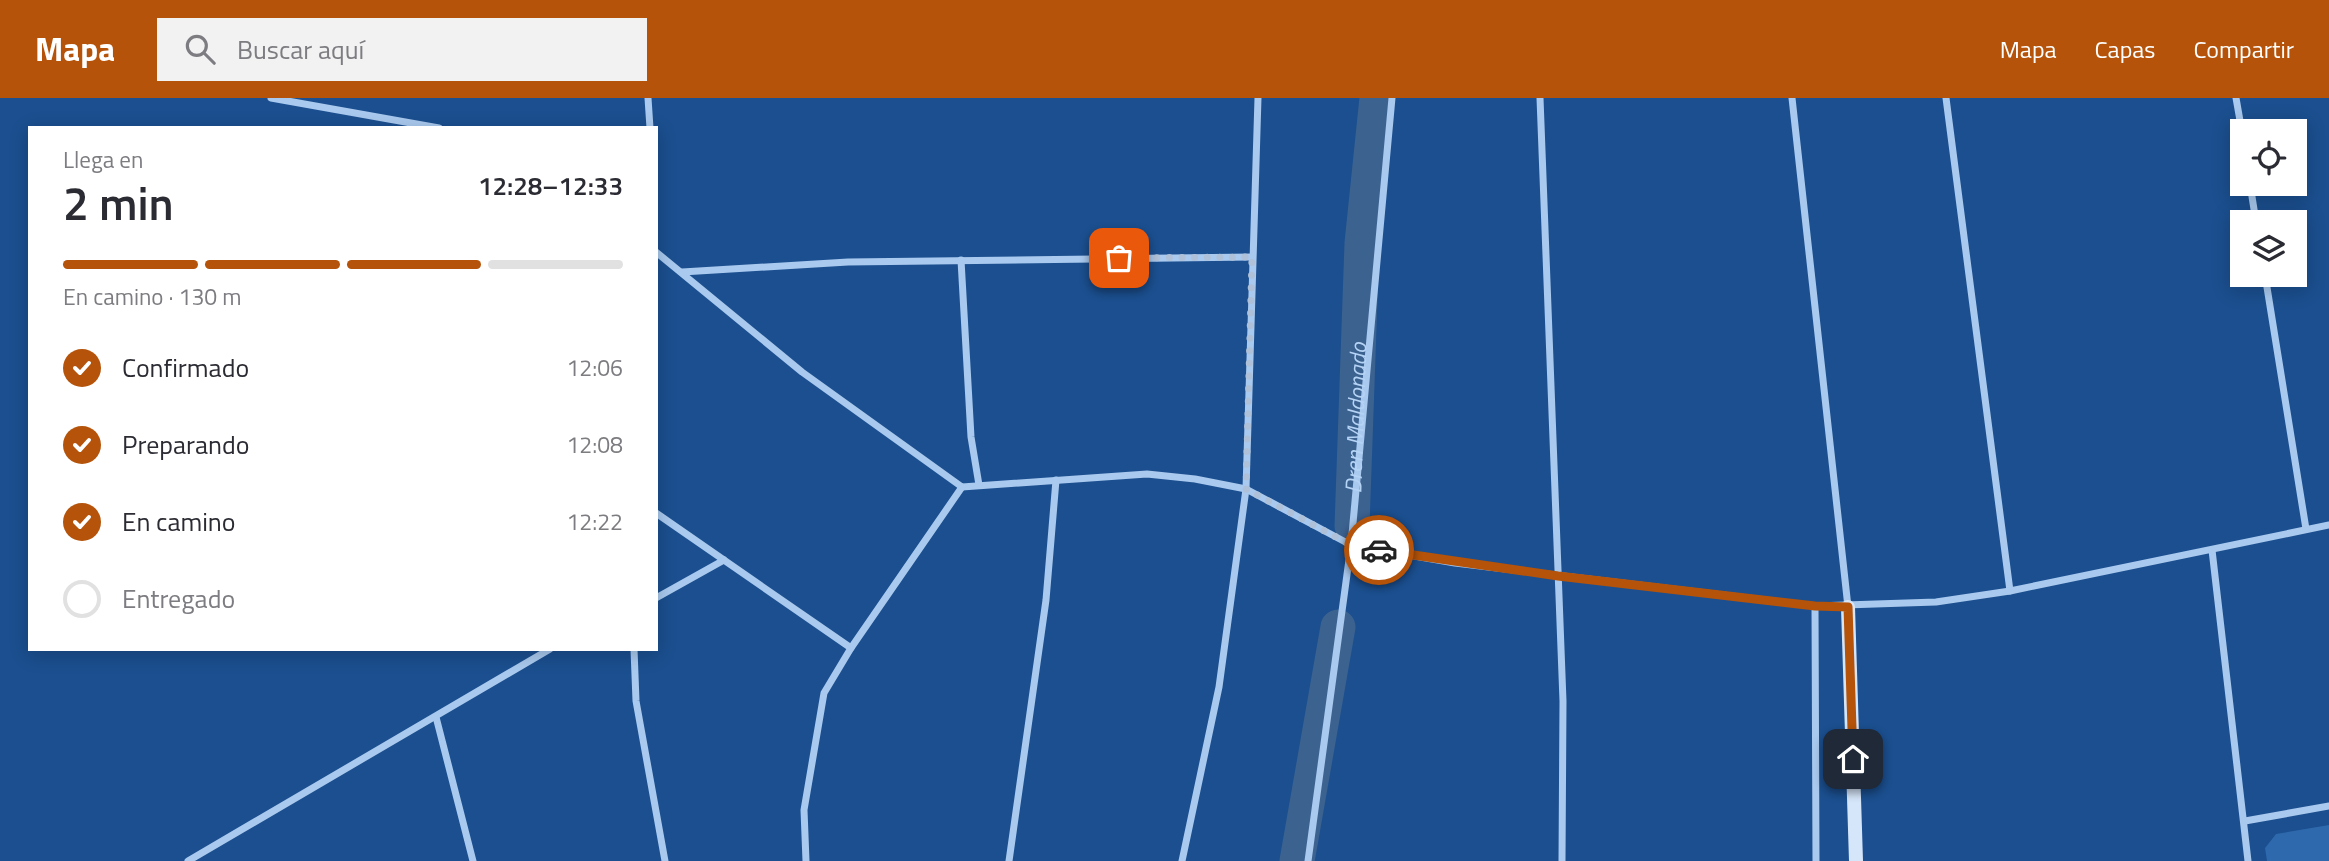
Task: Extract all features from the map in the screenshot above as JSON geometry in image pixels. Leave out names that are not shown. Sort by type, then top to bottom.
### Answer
[{"type":"street","points":[[271,98],[428,126]]},
{"type":"street","points":[[648,98],[650,126]]},
{"type":"street","points":[[1182,861],[1219,687],[1246,489],[1258,98]]},
{"type":"street","points":[[1308,861],[1351,545],[1392,98]]},
{"type":"street","points":[[1540,98],[1563,701],[1562,861]]},
{"type":"street","points":[[1793,98],[1848,607],[1856,861]]},
{"type":"street","points":[[1945,98],[2010,592]]},
{"type":"street","points":[[2236,98],[2240,119]]},
{"type":"street","points":[[658,254],[802,372],[962,487],[1147,474],[1195,479],[1246,489],[1351,545],[1558,576],[1815,606],[1848,607],[1936,602],[2010,592],[2329,525]]},
{"type":"street","points":[[682,272],[848,262],[1252,257]]},
{"type":"street","points":[[961,260],[971,437],[979,485]]},
{"type":"street","points":[[2267,287],[2306,529]]},
{"type":"street","points":[[1009,861],[1046,600],[1056,480]]},
{"type":"street","points":[[806,861],[804,810],[824,693],[851,648],[962,487]]},
{"type":"street","points":[[658,514],[851,648]]},
{"type":"street","points":[[2212,550],[2248,861]]},
{"type":"street","points":[[658,597],[724,560]]},
{"type":"street","points":[[1815,606],[1816,861]]},
{"type":"street","points":[[188,861],[547,651]]},
{"type":"street","points":[[634,651],[636,701],[665,861]]},
{"type":"street","points":[[436,716],[473,861]]},
{"type":"street","points":[[2245,821],[2329,806]]},
{"type":"street","points":[[206,852],[210,861]]},
{"type":"shaded area","points":[[2329,825],[2329,861],[2267,861],[2265,848],[2276,834]]},
{"type":"waterway","name":"Dren Maldonado","points":[[1352,526],[1362,243],[1377,98]]},
{"type":"waterway","name":"Dren Maldonado","points":[[1297,861],[1338,627]]},
{"type":"way so far","points":[[1119,258],[1252,257],[1246,489],[1351,545],[1379,550]]},
{"type":"route","points":[[1379,550],[1558,576],[1815,606],[1848,607],[1853,759]]}]
